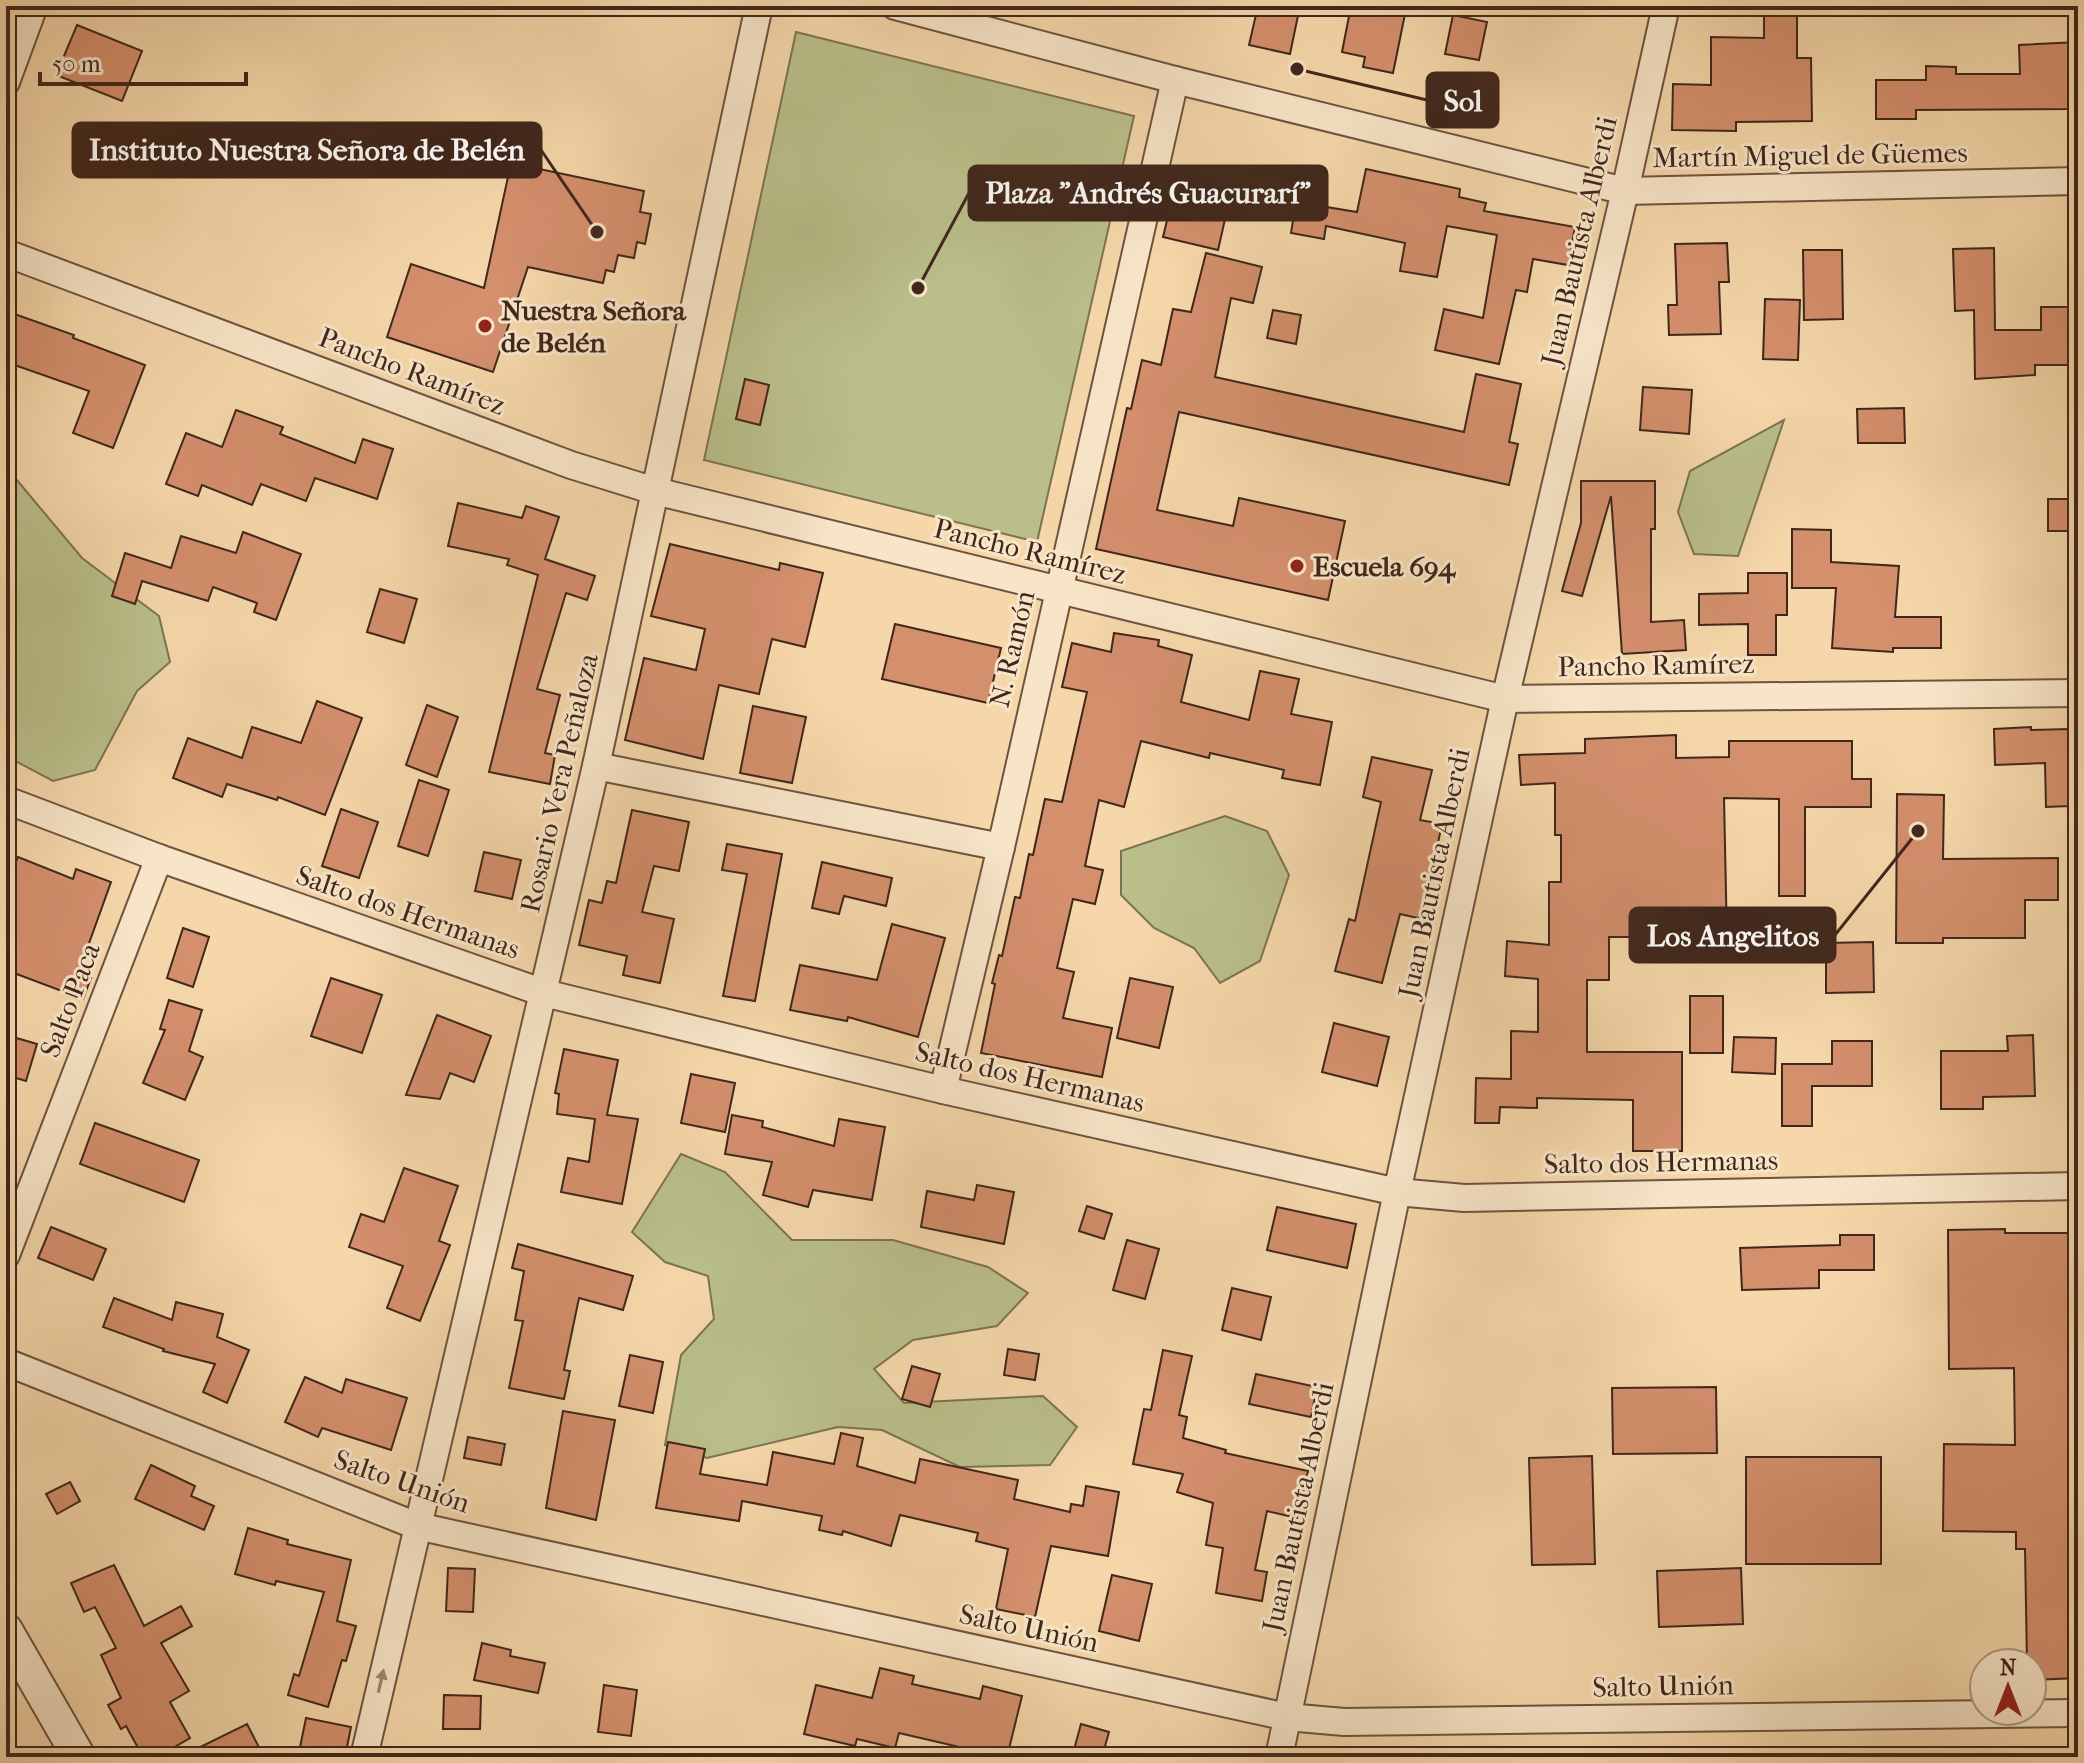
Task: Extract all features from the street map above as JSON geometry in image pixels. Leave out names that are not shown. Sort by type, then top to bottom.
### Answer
[{"type":"street","points":[[6,82],[34,6]]},
{"type":"street","name":"Rosario Vera Peñaloza","points":[[364,1757],[596,766],[759,6]]},
{"type":"street","name":"Martín Miguel de Güemes","points":[[895,6],[1175,80],[1625,191],[2078,181]]},
{"type":"street","name":"Juan Bautista Alberdi","points":[[1279,1757],[1397,1192],[1505,699],[1666,6]]},
{"type":"street","name":"N. Ramón","points":[[943,1090],[1175,80]]},
{"type":"street","name":"Pancho Ramírez","points":[[6,253],[571,465],[655,491],[1505,699],[2078,693]]},
{"type":"street","points":[[596,766],[1001,847]]},
{"type":"street","name":"Salto dos Hermanas","points":[[6,800],[159,858],[544,993],[943,1090],[1397,1192],[1464,1198],[2078,1186]]},
{"type":"street","name":"Salto Paca","points":[[6,1255],[159,858]]},
{"type":"street","name":"Salto Unión","points":[[6,1362],[417,1526],[1287,1717],[1344,1722],[2078,1713]]},
{"type":"street","points":[[6,1630],[79,1757]]},
{"type":"green space","points":[[796,32],[1134,116],[1037,542],[704,460]]},
{"type":"green space","points":[[1784,420],[1738,556],[1694,554],[1678,512],[1690,471]]},
{"type":"green space","points":[[6,467],[82,558],[159,616],[170,662],[137,691],[95,770],[53,781],[6,756]]},
{"type":"green space","points":[[1225,816],[1267,831],[1289,875],[1260,961],[1220,983],[1194,948],[1154,928],[1121,895],[1121,851]]},
{"type":"green space","points":[[681,1154],[725,1172],[792,1240],[893,1240],[988,1267],[1028,1293],[997,1326],[913,1340],[874,1369],[904,1403],[1043,1396],[1077,1427],[1050,1465],[960,1467],[882,1430],[838,1427],[707,1458],[665,1445],[681,1355],[714,1319],[708,1276],[665,1262],[632,1232]]},
{"type":"building","points":[[1258,6],[1300,6],[1290,54],[1249,45]]},
{"type":"building","points":[[1351,6],[1376,6],[1405,14],[1393,73],[1363,67],[1365,57],[1342,52]]},
{"type":"building","points":[[1764,6],[1797,6],[1797,58],[1811,58],[1812,121],[1736,122],[1736,131],[1672,130],[1673,84],[1711,85],[1711,37],[1764,38]]},
{"type":"building","points":[[1453,15],[1487,22],[1479,60],[1445,54]]},
{"type":"building","points":[[77,25],[142,51],[122,101],[56,75]]},
{"type":"building","points":[[2078,42],[2078,75],[2068,75],[2070,109],[1916,110],[1916,119],[1876,119],[1876,80],[1926,80],[1926,66],[1956,67],[1956,74],[2020,74],[2019,45]]},
{"type":"building","points":[[511,163],[644,191],[640,212],[651,214],[645,244],[637,242],[634,258],[618,255],[614,272],[606,270],[603,283],[528,267],[493,372],[387,337],[411,264],[484,288]]},
{"type":"building","points":[[1180,167],[1234,180],[1218,250],[1163,237]]},
{"type":"building","points":[[1366,169],[1460,189],[1459,197],[1486,203],[1484,211],[1575,227],[1568,265],[1533,259],[1527,292],[1516,290],[1499,364],[1435,350],[1444,309],[1483,318],[1497,235],[1447,226],[1437,277],[1400,271],[1405,243],[1326,226],[1324,239],[1291,233],[1296,202],[1357,212]]},
{"type":"building","points":[[1727,243],[1729,282],[1719,282],[1721,334],[1669,335],[1668,305],[1677,305],[1675,244]]},
{"type":"building","points":[[1994,248],[1995,330],[2041,330],[2041,307],[2078,307],[2078,365],[2035,365],[2035,375],[1975,379],[1974,310],[1955,311],[1953,249]]},
{"type":"building","points":[[1803,250],[1842,250],[1843,319],[1804,320]]},
{"type":"building","points":[[1206,253],[1262,267],[1253,303],[1231,298],[1215,377],[1464,432],[1476,374],[1521,384],[1509,442],[1518,444],[1509,485],[1179,412],[1157,510],[1233,526],[1239,498],[1345,521],[1328,600],[1096,549],[1127,408],[1131,409],[1142,360],[1161,365],[1173,309],[1191,312]]},
{"type":"building","points":[[1765,299],[1800,300],[1798,360],[1763,359]]},
{"type":"building","points":[[1273,310],[1301,315],[1296,344],[1267,338]]},
{"type":"building","points":[[6,311],[145,365],[113,448],[73,433],[89,391],[6,362]]},
{"type":"building","points":[[745,379],[769,385],[760,425],[736,419]]},
{"type":"building","points":[[1643,387],[1692,390],[1689,434],[1640,430]]},
{"type":"building","points":[[1904,408],[1905,443],[1858,443],[1857,409]]},
{"type":"building","points":[[236,410],[283,427],[280,434],[355,463],[363,439],[393,449],[377,499],[315,478],[306,501],[261,484],[252,505],[202,485],[198,496],[166,484],[186,433],[222,447]]},
{"type":"building","points":[[1581,481],[1655,481],[1655,529],[1651,529],[1651,622],[1684,620],[1686,650],[1622,654],[1611,496],[1582,596],[1562,591],[1581,523]]},
{"type":"building","points":[[2048,499],[2078,499],[2078,531],[2048,531]]},
{"type":"building","points":[[458,503],[522,518],[526,506],[559,517],[545,559],[595,576],[587,600],[566,593],[537,689],[560,695],[545,753],[555,755],[550,784],[489,772],[538,575],[507,565],[509,559],[448,546]]},
{"type":"building","points":[[1792,529],[1831,530],[1831,562],[1899,566],[1895,617],[1941,617],[1941,648],[1893,648],[1893,652],[1832,648],[1836,588],[1792,588]]},
{"type":"building","points":[[243,532],[301,554],[276,620],[254,612],[257,603],[213,587],[208,601],[142,581],[135,604],[112,596],[125,553],[171,568],[181,536],[236,553]]},
{"type":"building","points":[[670,544],[779,570],[780,563],[823,573],[805,647],[772,639],[759,694],[719,685],[703,759],[625,740],[644,658],[696,670],[705,629],[651,616]]},
{"type":"building","points":[[1748,573],[1787,573],[1787,615],[1776,615],[1776,655],[1748,655],[1748,624],[1699,625],[1699,594],[1748,593]]},
{"type":"building","points":[[380,589],[417,599],[404,643],[367,632]]},
{"type":"building","points":[[895,624],[1001,648],[988,703],[882,679]]},
{"type":"building","points":[[1114,633],[1159,640],[1158,646],[1192,655],[1181,702],[1249,720],[1260,671],[1299,679],[1291,714],[1332,722],[1320,785],[1282,778],[1284,770],[1210,753],[1209,758],[1141,741],[1124,807],[1099,800],[1085,866],[1103,870],[1095,904],[1073,899],[1057,968],[1074,972],[1063,1018],[1112,1028],[1102,1077],[981,1053],[995,984],[992,983],[999,955],[1002,956],[1015,897],[1020,898],[1045,799],[1062,802],[1087,692],[1062,687],[1072,643],[1111,652]]},
{"type":"building","points":[[317,701],[362,718],[325,815],[278,797],[277,800],[227,784],[222,797],[173,778],[188,738],[242,758],[252,727],[301,743]]},
{"type":"building","points":[[427,705],[458,717],[437,777],[406,765]]},
{"type":"building","points":[[753,706],[806,717],[792,783],[740,773]]},
{"type":"building","points":[[2031,727],[2031,730],[2068,729],[2069,806],[2046,807],[2045,763],[1995,765],[1994,729]]},
{"type":"building","points":[[1676,735],[1676,758],[1729,757],[1729,741],[1852,741],[1852,779],[1871,779],[1871,807],[1805,807],[1805,896],[1779,896],[1779,799],[1724,798],[1727,941],[1706,941],[1706,937],[1609,937],[1609,980],[1587,980],[1587,1052],[1682,1052],[1682,1151],[1633,1151],[1633,1100],[1537,1098],[1537,1108],[1500,1107],[1499,1123],[1475,1123],[1476,1078],[1511,1079],[1511,1031],[1538,1032],[1538,979],[1505,976],[1507,941],[1549,945],[1549,882],[1561,882],[1561,835],[1555,835],[1555,783],[1521,785],[1519,755],[1585,753],[1585,739]]},
{"type":"building","points":[[1372,757],[1432,770],[1420,820],[1442,824],[1422,919],[1400,914],[1382,983],[1335,971],[1349,919],[1355,921],[1381,802],[1363,797]]},
{"type":"building","points":[[419,780],[449,790],[428,856],[398,846]]},
{"type":"building","points":[[1897,794],[1944,795],[1943,859],[2058,858],[2058,900],[2025,900],[2025,938],[1943,938],[1943,943],[1896,943]]},
{"type":"building","points":[[341,809],[378,822],[359,878],[322,866]]},
{"type":"building","points":[[632,810],[689,822],[679,871],[654,866],[642,912],[674,919],[660,983],[623,975],[627,956],[579,945],[589,900],[602,903],[607,881],[616,883]]},
{"type":"building","points":[[727,844],[782,854],[755,1001],[723,996],[747,874],[722,870]]},
{"type":"building","points":[[484,852],[521,860],[512,899],[475,891]]},
{"type":"building","points":[[18,857],[73,879],[76,869],[111,882],[78,974],[91,978],[83,999],[6,970],[6,863],[14,866]]},
{"type":"building","points":[[822,862],[892,878],[886,906],[844,896],[839,914],[812,908]]},
{"type":"building","points":[[892,924],[945,938],[918,1037],[848,1017],[847,1021],[790,1010],[800,965],[877,980]]},
{"type":"building","points":[[183,928],[209,937],[193,987],[167,978]]},
{"type":"building","points":[[1873,942],[1874,992],[1826,993],[1826,943]]},
{"type":"building","points":[[331,978],[382,995],[362,1053],[311,1036]]},
{"type":"building","points":[[1130,978],[1173,987],[1159,1048],[1117,1038]]},
{"type":"building","points":[[1690,996],[1723,996],[1723,1053],[1690,1053]]},
{"type":"building","points":[[169,1000],[202,1010],[189,1051],[203,1057],[185,1100],[143,1083],[165,1030],[160,1029]]},
{"type":"building","points":[[437,1015],[491,1036],[474,1082],[450,1073],[440,1099],[406,1095]]},
{"type":"building","points":[[1334,1023],[1389,1037],[1377,1086],[1322,1072]]},
{"type":"building","points":[[6,1035],[37,1044],[26,1081],[6,1075]]},
{"type":"building","points":[[2033,1035],[2035,1096],[1983,1097],[1983,1109],[1941,1109],[1941,1051],[2008,1051],[2007,1036]]},
{"type":"building","points":[[1734,1037],[1776,1038],[1775,1074],[1732,1072]]},
{"type":"building","points":[[1832,1041],[1872,1041],[1872,1086],[1812,1086],[1812,1126],[1782,1126],[1782,1064],[1832,1064]]},
{"type":"building","points":[[564,1049],[618,1060],[607,1115],[638,1119],[622,1204],[561,1192],[568,1158],[589,1162],[595,1119],[557,1114],[559,1094],[555,1093]]},
{"type":"building","points":[[691,1074],[735,1083],[725,1132],[681,1123]]},
{"type":"building","points":[[732,1115],[763,1121],[762,1127],[834,1146],[839,1119],[885,1127],[872,1200],[813,1190],[808,1207],[763,1195],[772,1162],[725,1154]]},
{"type":"building","points":[[95,1123],[199,1160],[184,1202],[80,1164]]},
{"type":"building","points":[[404,1168],[458,1186],[439,1241],[450,1245],[420,1321],[387,1308],[403,1266],[349,1247],[361,1214],[384,1222]]},
{"type":"building","points":[[977,1185],[1014,1192],[1004,1244],[921,1227],[927,1191],[974,1200]]},
{"type":"building","points":[[1087,1206],[1112,1214],[1104,1239],[1079,1231]]},
{"type":"building","points":[[1277,1207],[1356,1224],[1347,1268],[1267,1250]]},
{"type":"building","points":[[51,1227],[106,1249],[93,1280],[38,1258]]},
{"type":"building","points":[[1948,1230],[2078,1233],[2078,1678],[2048,1679],[2048,1647],[2027,1647],[2025,1549],[2016,1549],[2016,1532],[1943,1531],[1944,1444],[2015,1445],[2014,1368],[1949,1369]]},
{"type":"building","points":[[1840,1235],[1874,1235],[1874,1270],[1819,1270],[1819,1288],[1742,1290],[1740,1248],[1840,1245]]},
{"type":"building","points":[[1127,1240],[1159,1249],[1145,1299],[1113,1290]]},
{"type":"building","points":[[518,1244],[633,1276],[623,1310],[579,1298],[564,1370],[570,1371],[564,1399],[509,1388],[523,1321],[515,1320],[524,1271],[512,1268]]},
{"type":"building","points":[[1232,1288],[1271,1297],[1261,1340],[1222,1330]]},
{"type":"building","points":[[114,1298],[172,1320],[176,1302],[223,1314],[217,1337],[249,1350],[227,1403],[203,1392],[215,1364],[163,1351],[103,1327]]},
{"type":"building","points":[[1008,1349],[1039,1354],[1035,1380],[1004,1375]]},
{"type":"building","points":[[1163,1350],[1192,1356],[1179,1415],[1187,1417],[1183,1438],[1226,1450],[1225,1453],[1308,1471],[1297,1518],[1267,1511],[1255,1570],[1267,1572],[1262,1601],[1216,1593],[1223,1548],[1206,1545],[1213,1503],[1177,1492],[1183,1474],[1133,1464],[1144,1409],[1151,1410]]},
{"type":"building","points":[[630,1355],[663,1362],[653,1413],[619,1406]]},
{"type":"building","points":[[912,1366],[940,1374],[930,1407],[902,1399]]},
{"type":"building","points":[[1256,1374],[1317,1387],[1311,1417],[1249,1404]]},
{"type":"building","points":[[305,1377],[342,1393],[346,1379],[407,1398],[391,1450],[322,1428],[318,1437],[285,1422]]},
{"type":"building","points":[[1716,1387],[1717,1453],[1613,1454],[1612,1388]]},
{"type":"building","points":[[563,1411],[615,1420],[596,1520],[546,1508]]},
{"type":"building","points":[[841,1433],[863,1438],[857,1466],[915,1483],[920,1459],[1018,1480],[1014,1499],[1070,1512],[1071,1504],[1083,1506],[1086,1486],[1119,1492],[1108,1556],[1051,1546],[1035,1617],[996,1609],[1008,1549],[976,1541],[978,1533],[900,1515],[891,1546],[843,1531],[842,1535],[819,1530],[822,1516],[742,1501],[739,1521],[656,1508],[668,1442],[705,1449],[700,1474],[767,1485],[773,1452],[834,1464]]},
{"type":"building","points":[[468,1437],[505,1444],[501,1465],[464,1458]]},
{"type":"building","points":[[1592,1456],[1595,1564],[1532,1565],[1529,1458]]},
{"type":"building","points":[[1746,1457],[1881,1457],[1881,1564],[1746,1564]]},
{"type":"building","points":[[151,1465],[195,1486],[191,1496],[214,1506],[204,1530],[135,1499]]},
{"type":"building","points":[[70,1482],[80,1501],[57,1514],[46,1494]]},
{"type":"building","points":[[248,1528],[288,1540],[287,1544],[351,1560],[337,1621],[356,1626],[328,1707],[288,1695],[294,1674],[299,1676],[324,1592],[276,1581],[275,1585],[235,1574]]},
{"type":"building","points":[[114,1565],[144,1626],[181,1606],[192,1626],[161,1643],[189,1691],[170,1702],[190,1738],[157,1757],[143,1757],[126,1726],[121,1729],[108,1705],[121,1698],[101,1655],[116,1648],[95,1607],[84,1612],[71,1583]]},
{"type":"building","points":[[448,1568],[475,1569],[473,1612],[446,1611]]},
{"type":"building","points":[[1741,1568],[1743,1624],[1659,1627],[1657,1571]]},
{"type":"building","points":[[1112,1575],[1152,1584],[1139,1641],[1099,1631]]},
{"type":"building","points":[[482,1643],[511,1650],[510,1656],[545,1663],[538,1693],[474,1680]]},
{"type":"building","points":[[880,1668],[914,1676],[912,1684],[980,1699],[983,1686],[1022,1696],[1007,1757],[966,1757],[968,1749],[899,1733],[895,1748],[857,1739],[855,1746],[804,1734],[816,1685],[872,1698]]},
{"type":"building","points":[[604,1685],[637,1690],[631,1736],[598,1732]]},
{"type":"building","points":[[444,1695],[481,1696],[480,1729],[443,1729]]},
{"type":"building","points":[[306,1718],[351,1727],[345,1757],[298,1757]]},
{"type":"building","points":[[247,1724],[264,1757],[180,1757]]},
{"type":"building","points":[[1081,1724],[1109,1732],[1102,1757],[1072,1757]]},
{"type":"place","name":"Sol","points":[[1297,69]]},
{"type":"place","name":"Instituto Nuestra Señora de Belén","points":[[597,232]]},
{"type":"place","name":"Plaza \"Andrés Guacurarí\"","points":[[918,288]]},
{"type":"place","name":"Nuestra Señora de Belén","points":[[485,326]]},
{"type":"place","name":"Escuela 694","points":[[1297,566]]},
{"type":"place","name":"Los Angelitos","points":[[1918,831]]}]
